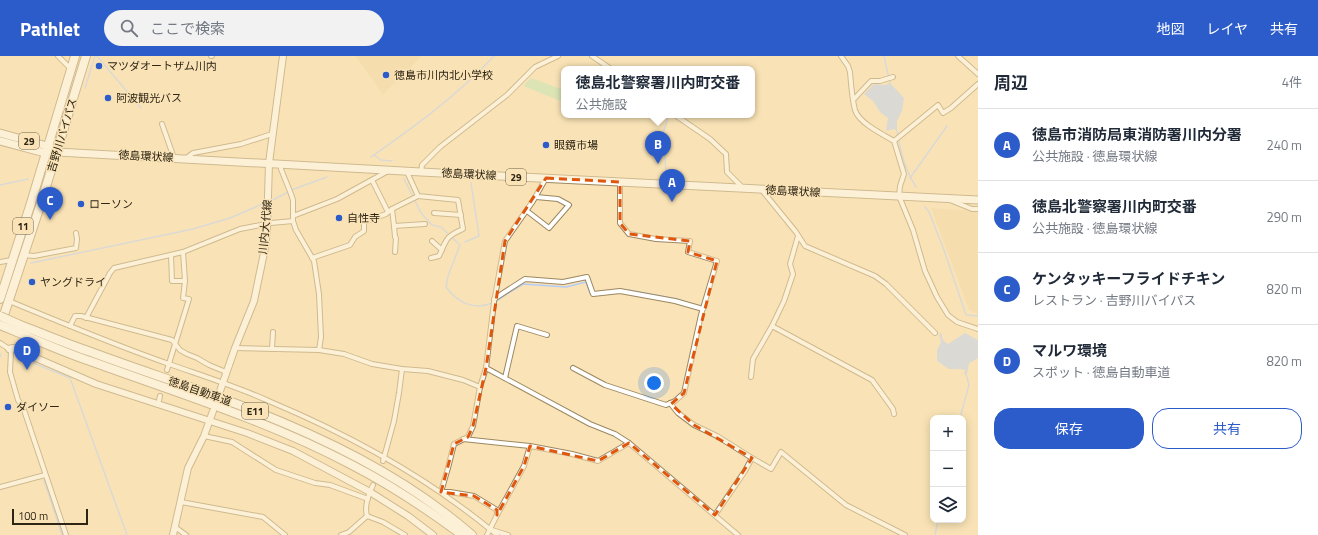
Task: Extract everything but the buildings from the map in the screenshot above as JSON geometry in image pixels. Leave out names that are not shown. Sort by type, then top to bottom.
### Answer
[{"type":"highway","name":"吉野川バイパス","points":[[0,299],[31,203],[75,56]]},
{"type":"highway","name":"吉野川バイパス","points":[[0,327],[57,152],[86,56]]},
{"type":"highway","name":"徳島自動車道","points":[[0,316],[19,329],[88,361],[230,412],[317,448],[353,465],[429,511],[462,535]]},
{"type":"highway","name":"徳島自動車道","points":[[0,327],[19,329],[91,352],[234,402],[321,439],[357,457],[397,480],[433,504],[472,535]]},
{"type":"main road","name":"川内大代線","points":[[220,391],[254,301],[265,248],[268,224],[269,163],[283,56]]},
{"type":"main road","name":"徳島環状線","points":[[0,133],[57,152],[280,163],[407,172],[978,200]]},
{"type":"main road","name":"徳島環状線","points":[[0,141],[46,149]]},
{"type":"main road","points":[[9,349],[13,348],[96,384],[247,433],[293,452],[370,492],[408,516],[433,535]]},
{"type":"main road","points":[[173,535],[188,468],[204,436],[212,411]]},
{"type":"street","points":[[58,56],[71,69]]},
{"type":"street","points":[[421,172],[422,165],[440,147],[506,95],[535,67],[558,56]]},
{"type":"street","points":[[592,56],[607,66]]},
{"type":"street","points":[[841,56],[850,72],[855,110],[859,117],[894,141],[904,174],[900,186],[899,196],[913,230],[925,271],[937,298],[948,315],[957,322],[978,329]]},
{"type":"street","points":[[958,56],[978,74]]},
{"type":"street","points":[[854,100],[871,81],[880,81],[893,77]]},
{"type":"street","points":[[894,141],[938,105],[943,113],[951,108],[978,84]]},
{"type":"street","points":[[679,118],[710,139],[726,154],[727,172],[744,188]]},
{"type":"street","points":[[162,124],[174,158]]},
{"type":"street","points":[[185,159],[193,153],[240,144],[272,134]]},
{"type":"street","points":[[280,163],[291,194],[293,221],[296,230],[312,258],[320,294],[321,337],[318,350]]},
{"type":"street","points":[[293,216],[337,200],[389,171]]},
{"type":"street","points":[[407,172],[418,196]]},
{"type":"street","points":[[441,492],[454,444],[468,437],[473,426],[480,387],[486,368],[494,299],[505,241],[536,197],[546,178]]},
{"type":"street","points":[[372,180],[390,211],[396,238],[395,252]]},
{"type":"street","points":[[573,368],[605,385],[666,405],[675,401],[684,393],[703,309],[718,261],[688,252],[690,241],[656,239],[629,234],[620,223],[620,182]]},
{"type":"street","points":[[761,189],[805,246],[875,276],[886,284],[935,333]]},
{"type":"street","points":[[312,258],[350,245],[355,237],[364,231],[364,222],[386,214],[411,198],[418,196],[458,200],[464,229],[450,236],[439,256],[431,258]]},
{"type":"street","points":[[526,211],[549,228],[569,205],[558,199],[536,197]]},
{"type":"street","points":[[948,198],[954,203],[972,209],[978,209]]},
{"type":"street","points":[[434,213],[461,215]]},
{"type":"street","points":[[86,318],[114,268],[171,256],[240,230],[268,224],[293,221]]},
{"type":"street","points":[[394,226],[425,224]]},
{"type":"street","points":[[24,255],[34,256],[76,248],[76,233]]},
{"type":"street","points":[[751,377],[753,359],[772,326],[784,301],[793,274],[790,264],[798,236]]},
{"type":"street","points":[[432,241],[442,250]]},
{"type":"street","points":[[167,370],[188,299],[183,298],[185,281],[183,252]]},
{"type":"street","points":[[171,256],[172,281],[185,281]]},
{"type":"street","points":[[0,262],[12,260]]},
{"type":"street","points":[[494,299],[525,279],[563,282],[587,277],[594,294],[620,291],[676,301],[703,309]]},
{"type":"street","points":[[8,301],[169,364],[223,382],[332,429],[441,492],[497,535]]},
{"type":"street","points":[[70,326],[75,316],[172,340],[180,350],[226,372]]},
{"type":"street","points":[[505,378],[517,326],[547,335]]},
{"type":"street","points":[[772,326],[872,380],[894,409],[894,414]]},
{"type":"street","points":[[272,349],[273,332]]},
{"type":"street","points":[[0,343],[9,349],[11,354],[10,372],[18,400],[23,407],[44,475],[66,535]]},
{"type":"street","points":[[235,348],[318,350],[344,354],[372,364],[402,369],[428,371],[463,380],[480,387]]},
{"type":"street","points":[[486,368],[590,424],[615,434],[629,443],[738,535]]},
{"type":"street","points":[[384,459],[400,393],[402,369]]},
{"type":"street","points":[[158,405],[160,396]]},
{"type":"street","points":[[670,403],[678,413],[694,426],[717,436],[771,469],[781,452],[846,505],[906,535]]},
{"type":"street","points":[[204,436],[232,442],[276,470],[315,483],[330,485],[368,499]]},
{"type":"street","points":[[462,439],[530,446],[572,454],[598,461],[629,443]]},
{"type":"street","points":[[487,535],[524,466],[530,446]]},
{"type":"street","points":[[715,515],[745,471],[752,458]]},
{"type":"street","points":[[0,487],[44,475]]},
{"type":"street","points":[[367,516],[366,512],[368,499],[373,485]]},
{"type":"street","points":[[441,492],[474,496],[497,510],[497,515]]},
{"type":"street","points":[[181,502],[263,517],[285,535]]},
{"type":"street","points":[[341,535],[349,532],[367,516]]},
{"type":"street","points":[[367,516],[383,522],[405,535]]},
{"type":"street","points":[[175,527],[186,535]]},
{"type":"street","points":[[490,529],[508,535]]},
{"type":"highlighted area","points":[[546,178],[620,182],[620,223],[629,234],[690,241],[688,252],[717,261],[684,393],[671,404],[694,425],[752,458],[715,515],[629,443],[598,461],[530,446],[524,466],[497,515],[497,510],[474,496],[441,492],[454,444],[468,437],[473,426],[486,368],[505,241]]},
{"type":"shaded area","name":"徳島市川内北小学校","points":[[355,56],[422,56],[383,95]]},
{"type":"shaded area","points":[[931,208],[978,211],[978,314],[969,310]]},
{"type":"green space","points":[[531,78],[561,89],[561,101],[523,86]]},
{"type":"water","points":[[890,83],[904,98],[902,111],[897,121],[897,131],[894,129],[886,131],[888,118],[880,112],[873,101],[864,94],[874,84],[885,85]]},
{"type":"water","points":[[941,332],[943,340],[948,344],[965,333],[978,340],[978,358],[969,363],[967,374],[964,374],[965,370],[949,369],[937,361],[937,350],[941,342],[939,335]]},
{"type":"waterway","points":[[85,88],[95,56]]},
{"type":"waterway","points":[[97,56],[141,108]]},
{"type":"waterway","points":[[371,157],[451,97],[494,56]]},
{"type":"waterway","points":[[884,56],[890,83]]},
{"type":"waterway","points":[[666,173],[665,156],[660,142],[668,118]]},
{"type":"waterway","points":[[910,178],[947,126]]},
{"type":"waterway","points":[[897,131],[904,160],[916,187]]},
{"type":"waterway","points":[[374,155],[381,160],[392,161]]},
{"type":"waterway","points":[[271,201],[294,189],[327,177]]},
{"type":"waterway","points":[[0,185],[28,179]]},
{"type":"waterway","points":[[404,179],[421,213],[432,225],[441,227],[460,245],[448,276],[446,287],[455,297],[466,304],[479,306],[492,303]]},
{"type":"waterway","points":[[465,242],[479,236],[471,183]]},
{"type":"waterway","points":[[31,263],[193,229],[230,218],[265,203]]},
{"type":"waterway","points":[[925,207],[929,212],[944,250],[966,315],[978,316]]},
{"type":"waterway","points":[[496,301],[523,284],[566,287],[586,282],[590,293],[592,293]]},
{"type":"waterway","points":[[604,291],[614,290]]},
{"type":"waterway","points":[[622,290],[677,299],[692,304]]},
{"type":"waterway","points":[[21,358],[70,378],[127,535]]},
{"type":"waterway","points":[[961,415],[969,385],[966,374]]},
{"type":"waterway","points":[[44,480],[62,535]]},
{"type":"waterway","points":[[935,535],[937,523]]},
{"type":"place","name":"マツダオートザム川内","points":[[99,66]]},
{"type":"place","name":"徳島市川内北小学校","points":[[386,75]]},
{"type":"place","name":"阿波観光バス","points":[[108,98]]},
{"type":"place","name":"眼鏡市場","points":[[546,145]]},
{"type":"place","name":"徳島北警察署川内町交番","points":[[658,164]]},
{"type":"place","name":"徳島市消防局東消防署川内分署","points":[[672,202]]},
{"type":"place","name":"ローソン","points":[[81,204]]},
{"type":"place","name":"自性寺","points":[[339,218]]},
{"type":"place","name":"ケンタッキーフライドチキン","points":[[50,220]]},
{"type":"place","name":"ヤングドライ","points":[[32,282]]},
{"type":"place","name":"マルワ環境","points":[[27,370]]},
{"type":"place","name":"ダイソー","points":[[8,407]]}]
